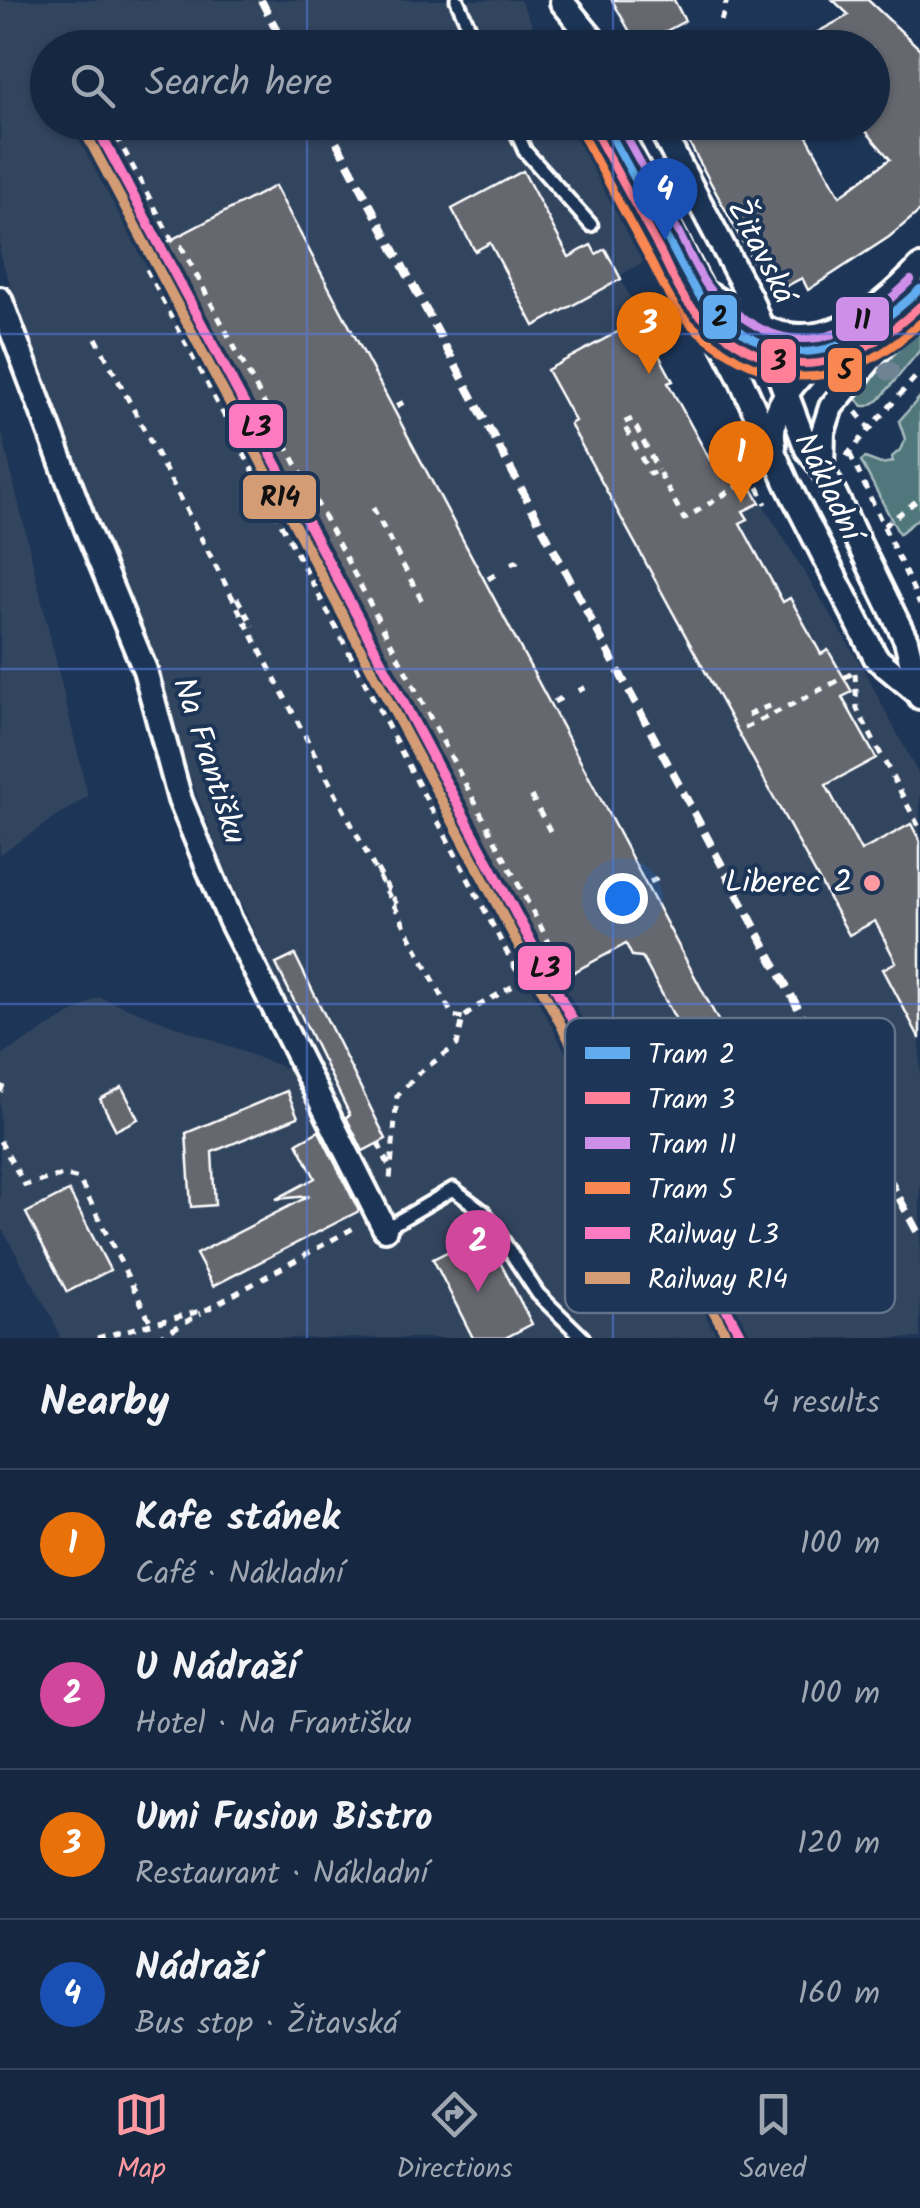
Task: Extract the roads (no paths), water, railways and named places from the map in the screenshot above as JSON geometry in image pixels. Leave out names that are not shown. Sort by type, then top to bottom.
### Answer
[{"type":"street","points":[[561,1],[573,30]]},
{"type":"street","points":[[561,1],[585,30]]},
{"type":"street","points":[[623,140],[703,292],[726,302],[762,327],[800,336],[819,335],[853,324]]},
{"type":"street","name":"Žitavská","points":[[667,140],[750,298],[786,402],[807,449],[822,468]]},
{"type":"street","points":[[777,460],[772,437],[786,402],[813,363],[920,267]]},
{"type":"street","name":"Nákladní","points":[[703,292],[707,313],[876,658],[919,695]]},
{"type":"street","points":[[750,298],[776,324],[819,335]]},
{"type":"street","name":"Na Františku","points":[[0,300],[144,670],[180,800],[230,920],[386,1229]]},
{"type":"street","points":[[822,468],[825,421],[844,390],[920,300]]},
{"type":"street","points":[[739,374],[753,392],[786,402],[816,404],[844,390]]},
{"type":"street","name":"Nákladní","points":[[822,468],[906,640],[919,695]]},
{"type":"lane","points":[[457,0],[470,30]]},
{"type":"lane","points":[[520,140],[525,152],[591,224]]},
{"type":"lane","points":[[386,1229],[452,1190],[484,1212],[538,1294],[583,1338]]},
{"type":"railway","points":[[261,0],[277,30]]},
{"type":"railway","points":[[336,140],[803,1018]]},
{"type":"railway","points":[[895,1190],[920,1237]]},
{"type":"tram line","name":"5","points":[[585,140],[674,304],[694,327],[725,351],[776,373],[827,374],[875,357],[920,323]]},
{"type":"tram line","name":"3","points":[[600,140],[684,297],[704,320],[735,342],[785,363],[833,360],[878,339],[920,306]]},
{"type":"tram line","name":"2","points":[[614,140],[701,298],[743,333],[768,346],[792,351],[838,346],[860,336],[920,289]]},
{"type":"tram line","name":"11","points":[[628,140],[707,286],[748,321],[771,333],[794,339],[836,333],[875,311],[911,280]]},
{"type":"rail line","name":"R14","points":[[89,140],[565,1032]]},
{"type":"rail line","name":"L3","points":[[104,140],[571,1018]]},
{"type":"rail line","name":"R14","points":[[715,1313],[728,1338]]},
{"type":"rail line","name":"L3","points":[[729,1313],[742,1338]]},
{"type":"place","name":"Nádraží","points":[[665,240]]},
{"type":"place","name":"Umi Fusion Bistro","points":[[649,374]]},
{"type":"place","name":"Kafe stánek","points":[[741,503]]},
{"type":"place","name":"Liberec 2","points":[[872,883]]},
{"type":"place","name":"U Nádraží","points":[[478,1292]]}]
